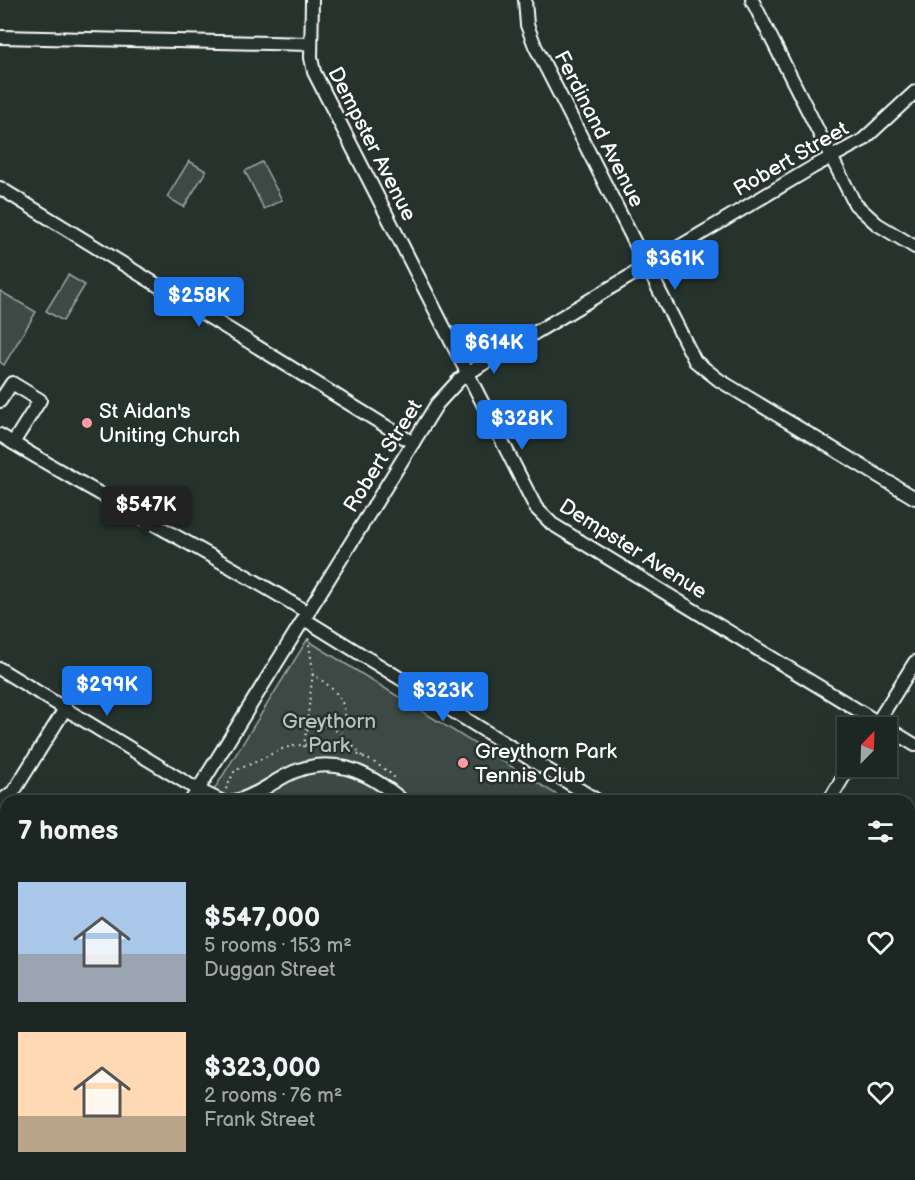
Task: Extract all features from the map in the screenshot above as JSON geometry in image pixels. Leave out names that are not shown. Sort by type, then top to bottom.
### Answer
[{"type":"street","name":"Dempster Avenue","points":[[312,0],[310,44],[314,72],[527,495],[546,519],[863,717]]},
{"type":"street","name":"Ferdinand Avenue","points":[[525,0],[527,25],[535,46],[689,352],[700,366],[915,498]]},
{"type":"street","points":[[752,0],[831,158],[861,211],[915,247]]},
{"type":"street","points":[[0,37],[310,44]]},
{"type":"street","name":"Robert Street","points":[[195,795],[443,395],[466,374],[878,129],[915,92]]},
{"type":"street","points":[[0,188],[413,443]]},
{"type":"street","points":[[0,401],[12,383],[40,400],[13,443]]},
{"type":"street","points":[[0,435],[82,485],[229,564],[306,616],[589,795]]},
{"type":"street","points":[[881,717],[915,662]]},
{"type":"street","points":[[0,669],[65,709],[193,795]]},
{"type":"street","points":[[9,795],[14,791],[65,709]]},
{"type":"street","name":"Dempster Avenue","points":[[897,735],[915,744]]},
{"type":"street","points":[[253,795],[302,768],[335,764],[367,774],[395,795]]},
{"type":"street","points":[[833,795],[843,777]]},
{"type":"path","points":[[304,747],[312,674],[308,636]]},
{"type":"path","points":[[312,674],[328,684],[340,700],[345,714],[342,734]]},
{"type":"path","points":[[305,731],[322,725],[342,734],[365,759]]},
{"type":"green space","points":[[189,161],[206,171],[184,207],[167,197]]},
{"type":"green space","points":[[262,162],[282,200],[264,209],[245,171]]},
{"type":"green space","points":[[68,275],[85,285],[63,321],[46,311]]},
{"type":"green space","points":[[0,291],[36,312],[4,365],[0,362]]},
{"type":"green space","name":"Greythorn Park","points":[[307,640],[557,795],[211,795]]},
{"type":"place","name":"St Aidan's Uniting Church","points":[[87,423]]},
{"type":"place","name":"Greythorn Park Tennis Club","points":[[463,763]]}]
